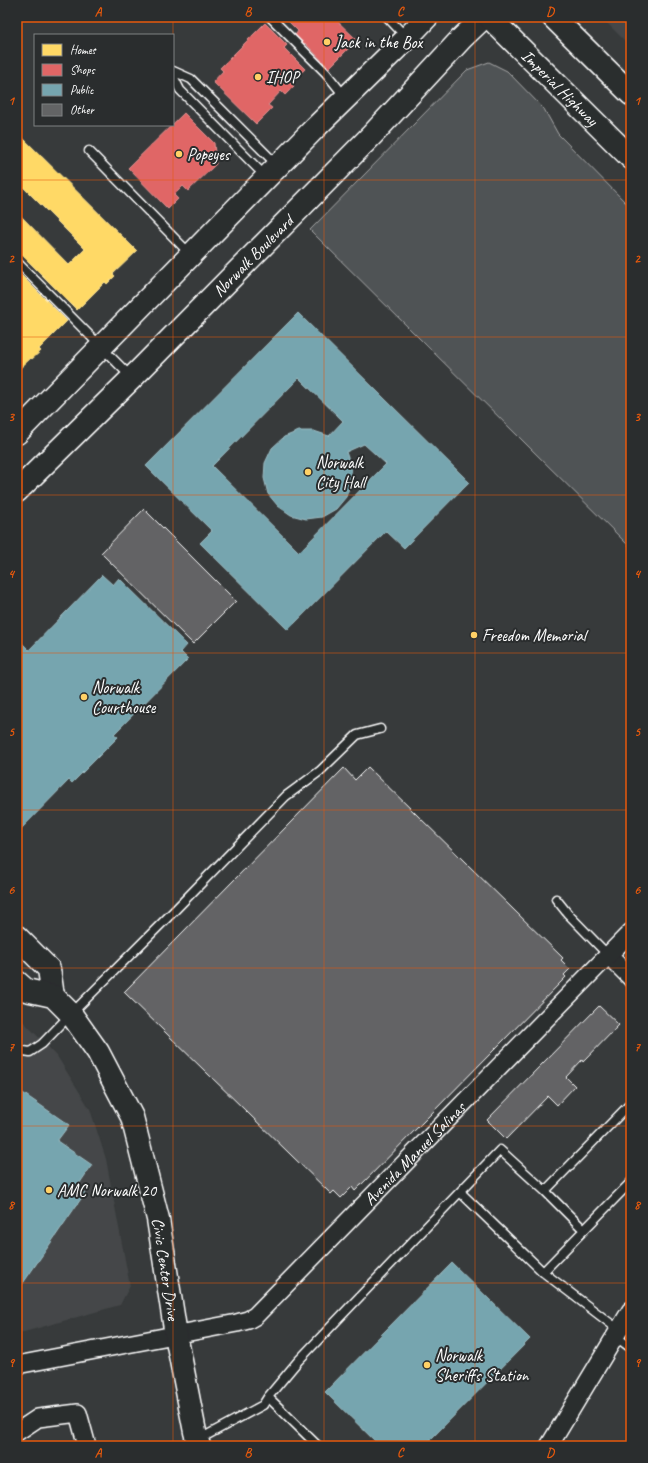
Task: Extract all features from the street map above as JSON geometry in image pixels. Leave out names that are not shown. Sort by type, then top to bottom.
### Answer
[{"type":"main road","points":[[17,433],[101,346],[427,17]]},
{"type":"main road","name":"Norwalk Boulevard","points":[[17,491],[132,378],[361,146],[462,38],[484,17]]},
{"type":"main road","name":"Imperial Highway","points":[[489,17],[631,158]]},
{"type":"main road","points":[[553,17],[631,94]]},
{"type":"main road","points":[[17,937],[49,969],[53,996],[26,990],[17,982]]},
{"type":"main road","name":"Civic Center Drive","points":[[53,996],[71,1014],[98,1052],[132,1117],[158,1219],[176,1335],[198,1443]]},
{"type":"street","name":"Avenida Manuel Salinas","points":[[17,1365],[237,1323],[255,1316],[631,932]]},
{"type":"street","points":[[608,955],[631,978]]},
{"type":"street","points":[[549,1446],[631,1310]]},
{"type":"street","points":[[17,1432],[38,1418],[78,1413],[87,1446]]},
{"type":"lane","points":[[270,17],[326,73],[346,98]]},
{"type":"lane","points":[[387,17],[407,38]]},
{"type":"lane","points":[[626,17],[631,22]]},
{"type":"lane","points":[[174,72],[190,80],[273,172]]},
{"type":"lane","points":[[174,78],[180,90],[273,172]]},
{"type":"lane","points":[[89,152],[191,256]]},
{"type":"lane","points":[[17,262],[132,378]]},
{"type":"lane","points":[[17,1050],[30,1052],[42,1044],[286,796],[320,771],[357,735],[380,729]]},
{"type":"lane","points":[[556,899],[568,914],[608,955]]},
{"type":"lane","points":[[545,1191],[631,1103]]},
{"type":"lane","points":[[198,1443],[263,1405],[298,1361],[500,1150],[545,1191],[584,1230]]},
{"type":"lane","points":[[543,1272],[631,1182]]},
{"type":"lane","points":[[460,1192],[543,1272],[617,1333],[631,1348]]},
{"type":"lane","points":[[268,1397],[318,1446]]},
{"type":"shaded area","points":[[601,17],[631,17],[631,47]]},
{"type":"shaded area","points":[[489,62],[507,71],[544,109],[558,134],[631,208],[631,548],[310,230],[467,70]]},
{"type":"shaded area","points":[[17,1015],[57,1056],[90,1109],[106,1159],[130,1286],[120,1305],[17,1334]]},
{"type":"building: Homes","points":[[17,132],[137,251],[113,274],[115,276],[107,284],[105,282],[77,310],[17,250],[17,212],[69,265],[85,249],[17,181]]},
{"type":"building: Homes","points":[[17,271],[67,321],[39,349],[41,351],[17,371],[17,318],[21,314],[17,311]]},
{"type":"building: Shops","name":"Jack in the Box","points":[[284,17],[333,17],[357,40],[329,68],[305,43],[302,45],[294,37],[298,31]]},
{"type":"building: Shops","name":"IHOP","points":[[265,23],[287,45],[284,48],[305,69],[291,83],[294,86],[285,95],[281,91],[268,105],[272,108],[256,124],[213,82],[223,71],[220,68]]},
{"type":"building: Shops","name":"Popeyes","points":[[184,113],[214,143],[216,164],[188,191],[183,186],[174,195],[178,199],[168,209],[128,168],[171,126],[174,126],[174,123]]},
{"type":"building: Public","name":"Norwalk City Hall","points":[[298,313],[469,482],[404,548],[386,531],[288,630],[200,543],[212,531],[146,466]],"holes":[[[299,378],[343,421],[329,436],[314,431],[299,431],[284,437],[272,448],[265,463],[264,478],[268,494],[278,506],[291,515],[306,519],[322,517],[336,509],[346,497],[351,482],[351,466],[346,452],[364,444],[386,464],[299,552],[212,466]]]},
{"type":"building: Public","name":"Norwalk Courthouse","points":[[102,575],[113,585],[119,578],[187,645],[181,652],[188,659],[114,734],[118,737],[72,783],[69,780],[17,833],[17,638],[29,650]]},
{"type":"building: Public","name":"AMC Norwalk 20","points":[[17,1089],[69,1125],[57,1141],[92,1165],[77,1187],[85,1193],[17,1292]]},
{"type":"building: Public","name":"Norwalk Sheriffs Station","points":[[452,1263],[530,1339],[424,1446],[380,1446],[325,1392]]},
{"type":"building: Other","points":[[144,509],[236,601],[193,644],[101,553]]},
{"type":"building: Other","points":[[368,767],[563,958],[561,960],[570,969],[564,975],[566,977],[355,1191],[352,1187],[341,1198],[334,1191],[331,1194],[124,992],[344,768],[355,780]]},
{"type":"building: Other","points":[[599,1006],[619,1025],[566,1077],[575,1086],[557,1105],[548,1096],[506,1139],[487,1120]]},
{"type":"place","name":"Jack in the Box","points":[[327,42]]},
{"type":"place","name":"IHOP","points":[[258,77]]},
{"type":"place","name":"Popeyes","points":[[179,154]]},
{"type":"place","name":"Norwalk City Hall","points":[[308,472]]},
{"type":"place","name":"Freedom Memorial","points":[[474,635]]},
{"type":"place","name":"Norwalk Courthouse","points":[[84,697]]},
{"type":"place","name":"AMC Norwalk 20","points":[[49,1190]]},
{"type":"place","name":"Norwalk Sheriffs Station","points":[[427,1365]]}]
